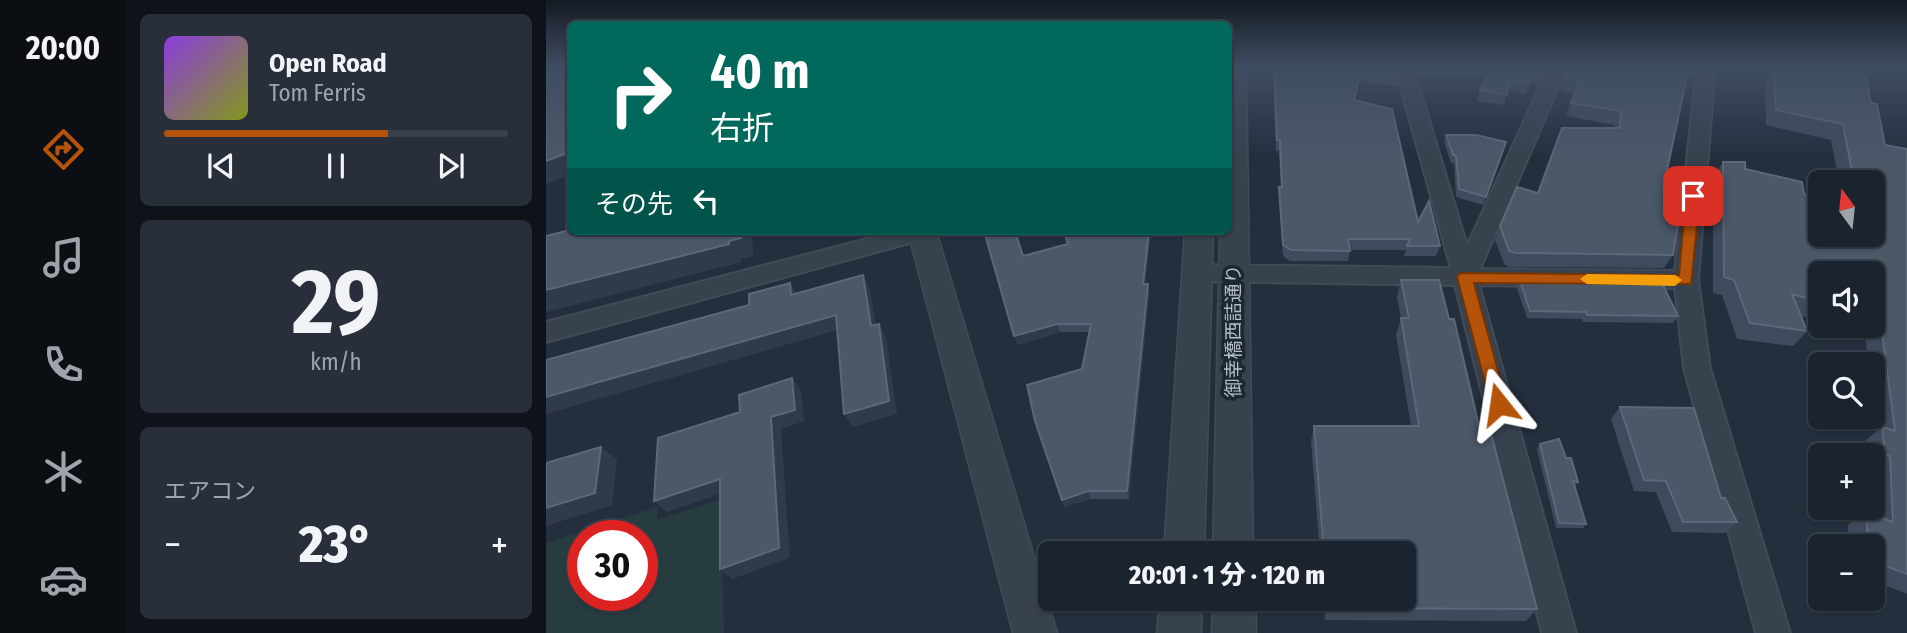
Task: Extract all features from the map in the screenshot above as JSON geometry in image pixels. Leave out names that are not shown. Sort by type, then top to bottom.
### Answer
[{"type":"street","name":"御幸橋西詰通り","points":[[1232,140],[1234,97]]},
{"type":"street","points":[[1413,97],[1465,277],[1559,633]]},
{"type":"street","points":[[1465,277],[1545,97]]},
{"type":"street","points":[[1703,97],[1686,281],[1697,368],[1773,633]]},
{"type":"street","name":"御幸橋西詰通り","points":[[1232,219],[1233,541]]},
{"type":"street","points":[[546,332],[909,235]]},
{"type":"street","points":[[925,235],[1037,609]]},
{"type":"street","name":"御幸橋西詰通り","points":[[1185,541],[1199,235]]},
{"type":"street","points":[[1197,273],[1686,281]]},
{"type":"street","points":[[1180,633],[1181,611]]},
{"type":"street","points":[[1234,611],[1234,633]]},
{"type":"green space","points":[[721,499],[724,633],[546,633],[546,543],[567,536],[567,611],[658,611],[657,520]]},
{"type":"green space","points":[[657,507],[657,520],[617,520]]},
{"type":"building","points":[[546,97],[567,97],[567,153],[546,161]]},
{"type":"building","points":[[1275,97],[1355,97],[1354,100],[1392,109],[1418,222],[1429,201],[1440,246],[1407,246],[1410,239],[1348,239],[1350,251],[1291,250],[1283,245],[1279,187],[1282,187],[1280,140],[1277,140]]},
{"type":"building","points":[[1574,97],[1683,97],[1663,189],[1683,194],[1673,255],[1509,251],[1500,226],[1517,187],[1538,193],[1562,128],[1620,128],[1621,111],[1571,103]]},
{"type":"building","points":[[1775,97],[1870,97],[1871,103],[1877,104],[1885,145],[1907,149],[1907,574],[1885,566],[1885,534],[1867,534],[1866,520],[1885,519],[1893,522],[1890,456],[1885,455],[1882,429],[1895,431],[1883,338],[1885,338],[1885,261],[1808,261],[1808,299],[1792,294],[1807,331],[1750,323],[1734,280],[1724,277],[1723,162],[1745,162],[1745,169],[1802,182],[1804,194],[1808,195],[1808,247],[1885,247],[1885,170],[1852,170],[1843,124],[1776,110]]},
{"type":"building","points":[[1446,135],[1476,135],[1506,142],[1486,197],[1459,189],[1456,156],[1453,155]]},
{"type":"building","points":[[567,231],[567,235],[741,235],[741,238],[729,241],[729,244],[546,290],[546,236]]},
{"type":"building","points":[[985,235],[1016,235],[1023,256],[1068,244],[1065,235],[1149,235],[1143,284],[1148,284],[1127,491],[1088,491],[1062,500],[1035,421],[1027,385],[1082,369],[1091,324],[1057,324],[1014,336]]},
{"type":"building","points":[[863,275],[871,326],[879,324],[889,401],[844,414],[836,315],[546,397],[546,360],[749,305],[749,294],[790,283],[791,295]]},
{"type":"building","points":[[1401,280],[1439,280],[1449,319],[1454,319],[1479,426],[1489,426],[1537,609],[1416,608],[1416,541],[1323,541],[1314,426],[1419,426],[1401,318],[1409,318]]},
{"type":"building","points":[[1520,281],[1662,283],[1678,316],[1530,311]]},
{"type":"building","points":[[792,378],[795,410],[771,417],[779,548],[720,569],[720,479],[654,501],[658,438],[740,412],[739,395]]},
{"type":"building","points":[[1620,407],[1694,408],[1721,498],[1725,498],[1737,522],[1683,522],[1666,481],[1644,480]]},
{"type":"building","points":[[1559,439],[1566,458],[1571,458],[1578,482],[1573,481],[1586,524],[1559,523],[1540,444]]},
{"type":"building","points":[[601,447],[595,493],[546,508],[546,463]]},
{"type":"slow traffic","points":[[1587,279],[1675,280]]},
{"type":"route","points":[[1499,404],[1465,277],[1686,281],[1693,196]]}]
